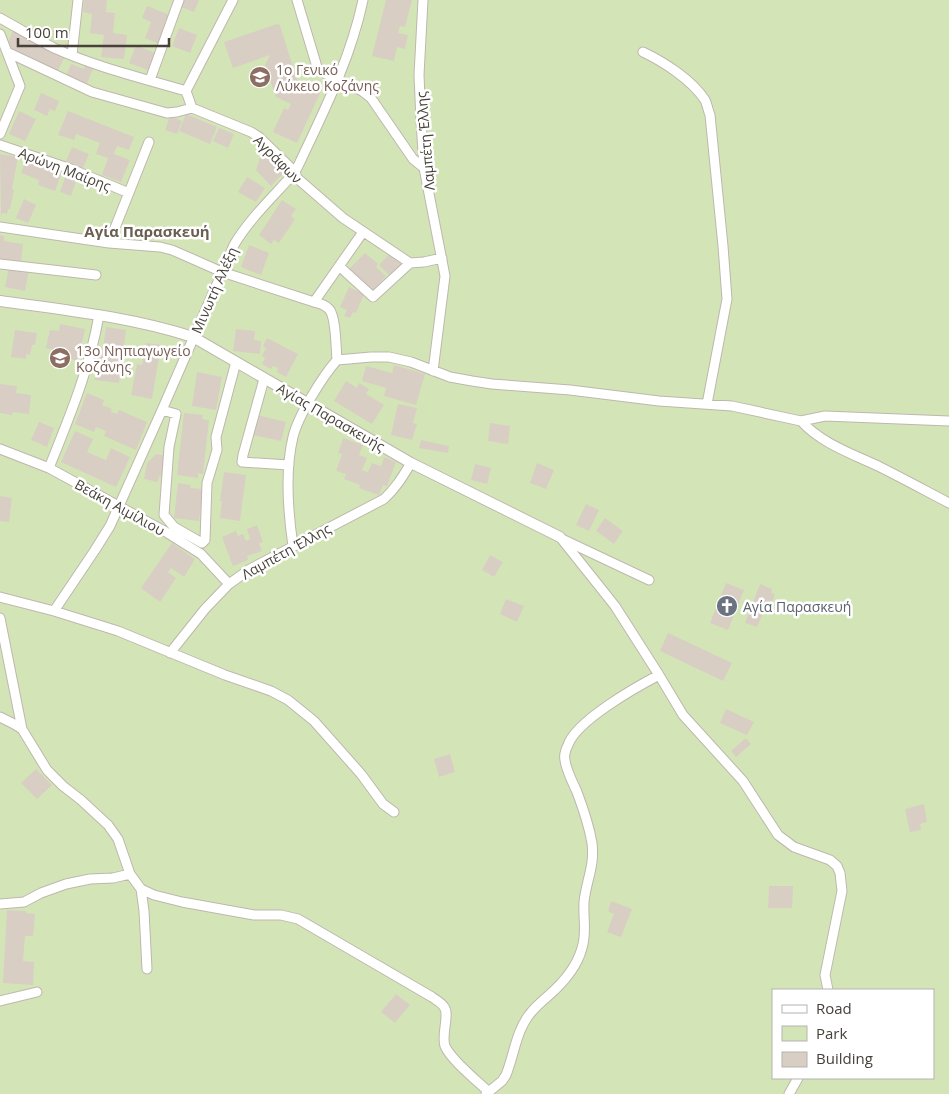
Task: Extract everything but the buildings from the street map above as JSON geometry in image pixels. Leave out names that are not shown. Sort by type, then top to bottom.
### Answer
[{"type":"street","points":[[72,55],[78,0]]},
{"type":"street","points":[[150,80],[179,0]]},
{"type":"street","points":[[7,52],[92,92],[167,113],[177,112],[192,108],[186,91],[233,0]]},
{"type":"street","points":[[297,0],[316,66],[320,71],[362,91],[371,98],[413,159],[424,168]]},
{"type":"street","name":"Μινωτή Αλέξη","points":[[54,611],[110,526],[239,236],[295,172],[338,80],[358,23],[363,0]]},
{"type":"street","name":"Λαμπέτη Έλλης","points":[[423,0],[419,75],[424,168],[444,276],[433,371]]},
{"type":"street","points":[[0,18],[33,37],[72,55],[110,69],[186,91]]},
{"type":"street","points":[[0,34],[20,86],[0,134]]},
{"type":"street","points":[[643,52],[658,59],[678,73],[698,91],[706,102],[710,114],[728,299],[707,404]]},
{"type":"street","name":"Αγράφων","points":[[192,108],[252,132],[295,172],[297,178],[343,218],[410,263]]},
{"type":"street","points":[[109,243],[149,142]]},
{"type":"street","name":"Αρώνη Μαίρης","points":[[0,145],[71,169],[129,193]]},
{"type":"street","points":[[0,227],[172,250],[222,272],[314,302],[331,311],[334,322],[337,360],[308,404],[293,436],[289,464],[289,520],[293,546]]},
{"type":"street","points":[[314,302],[363,232]]},
{"type":"street","points":[[339,266],[373,297],[410,263],[442,258]]},
{"type":"street","points":[[0,264],[96,275]]},
{"type":"street","name":"Αγίας Παρασκευής","points":[[0,301],[138,322],[172,330],[193,338],[411,463],[560,538],[649,580]]},
{"type":"street","points":[[49,468],[81,383],[100,315]]},
{"type":"street","points":[[337,360],[389,357],[412,362],[450,377],[492,384],[570,390],[659,401],[749,409],[801,421],[825,416],[949,420]]},
{"type":"street","points":[[162,410],[176,414],[169,447],[164,515],[174,527],[202,543],[205,540],[208,483],[217,450],[216,437],[236,362]]},
{"type":"street","points":[[264,379],[242,462],[289,464]]},
{"type":"street","points":[[801,421],[817,436],[842,450],[886,470],[949,503]]},
{"type":"street","name":"Βεάκη Αιμίλιου","points":[[0,449],[49,468],[166,532],[201,554],[229,584]]},
{"type":"street","name":"Λαμπέτη Έλλης","points":[[170,653],[205,608],[229,584],[250,568],[384,499],[394,491],[411,463]]},
{"type":"street","points":[[560,538],[615,606],[683,715],[743,781],[778,835],[794,847],[830,860],[837,866],[842,879],[842,891],[824,975],[828,989]]},
{"type":"street","points":[[0,597],[118,631],[271,691],[288,700],[314,721],[361,774],[383,804],[394,812]]},
{"type":"street","points":[[0,618],[22,729],[47,770],[108,824],[118,839],[130,874],[141,889],[147,968]]},
{"type":"street","points":[[141,889],[154,895],[174,900],[254,915],[281,915],[298,919],[432,997],[444,1007],[446,1012],[444,1044],[449,1053],[487,1093],[502,1081],[506,1075],[522,1027],[528,1016],[569,974],[577,962],[585,938],[585,900],[592,869],[592,843],[588,824],[564,760],[568,745],[572,736],[581,726],[635,687],[659,674]]},
{"type":"street","points":[[0,717],[22,729]]},
{"type":"street","points":[[0,905],[24,902],[41,893],[66,884],[130,874]]},
{"type":"street","points":[[0,1001],[38,992]]},
{"type":"street","points":[[790,1094],[798,1079]]},
{"type":"green space","points":[[0,0],[949,0],[949,1094],[0,1094]]},
{"type":"place","name":"1ο Γενικό Λύκειο Κοζάνης","points":[[260,77]]},
{"type":"place","name":"13ο Νηπιαγωγείο Κοζάνης","points":[[60,358]]},
{"type":"place","name":"Αγία Παρασκευή","points":[[727,606]]},
{"type":"district","name":"Αγία Παρασκευή","points":[[147,231]]}]
